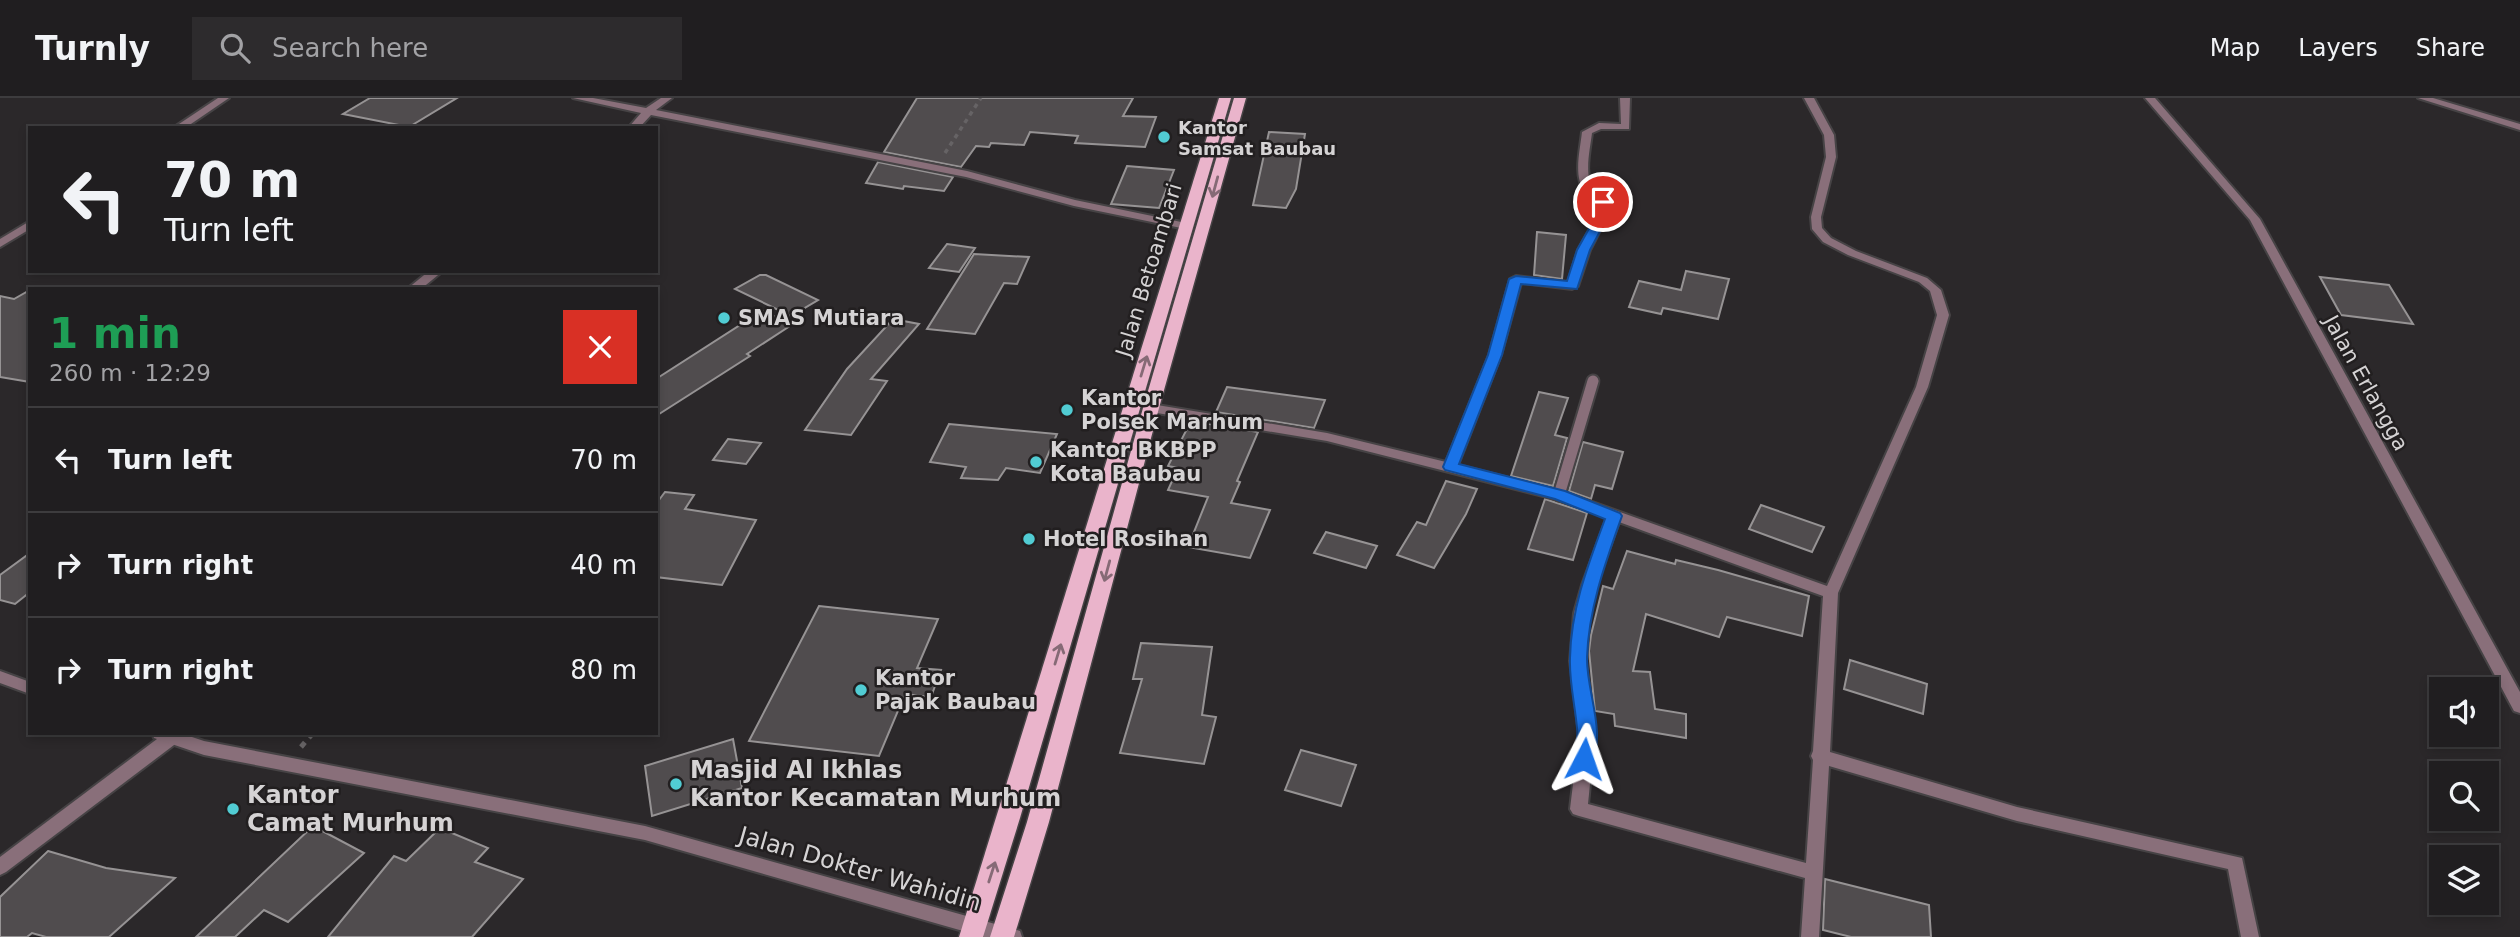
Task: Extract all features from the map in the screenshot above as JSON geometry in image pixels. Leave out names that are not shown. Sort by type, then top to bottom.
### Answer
[{"type":"main road","name":"Jalan Betoambari","points":[[973,932],[1225,98]]},
{"type":"main road","name":"Jalan Betoambari","points":[[1006,936],[1151,408],[1240,98]]},
{"type":"street","points":[[181,126],[224,98]]},
{"type":"street","points":[[578,98],[935,167],[1074,203],[1186,226]]},
{"type":"street","points":[[635,126],[667,98]]},
{"type":"street","points":[[1451,467],[1495,355],[1516,279],[1572,286],[1584,250],[1606,209],[1603,202],[1589,192],[1585,183],[1587,132],[1598,126],[1626,127],[1625,98]]},
{"type":"street","points":[[1808,98],[1829,135],[1830,157],[1816,217],[1817,229],[1828,240],[1852,253],[1923,280],[1935,290],[1943,315],[1922,387],[1831,593],[1819,755],[1810,937]]},
{"type":"street","name":"Jalan Erlangga","points":[[2150,98],[2255,219],[2520,707]]},
{"type":"street","points":[[2423,98],[2520,127]]},
{"type":"street","points":[[0,244],[28,225]]},
{"type":"street","points":[[417,287],[435,273]]},
{"type":"street","points":[[1151,408],[1327,438],[1559,495],[1831,593]]},
{"type":"street","points":[[1614,516],[1589,585],[1582,613],[1578,661],[1587,734],[1579,808],[1813,873]]},
{"type":"street","points":[[0,677],[28,687]]},
{"type":"street","points":[[0,867],[166,735]]},
{"type":"street","name":"Jalan Dokter Wahidin","points":[[166,735],[204,748],[645,832],[973,932],[1006,936]]},
{"type":"street","points":[[1819,755],[2017,814],[2235,863],[2250,937]]},
{"type":"lane","points":[[1559,495],[1592,381]]},
{"type":"path","points":[[935,167],[981,98]]},
{"type":"building","points":[[370,98],[457,98],[411,126],[343,114]]},
{"type":"building","points":[[917,98],[1133,98],[1123,116],[1156,117],[1145,147],[1075,143],[1078,136],[1030,132],[1024,145],[991,143],[989,147],[976,146],[961,167],[884,152]]},
{"type":"building","points":[[1269,132],[1305,134],[1296,189],[1286,208],[1253,205]]},
{"type":"building","points":[[878,162],[953,177],[944,191],[904,186],[903,189],[866,183]]},
{"type":"building","points":[[1127,166],[1174,170],[1159,208],[1111,204]]},
{"type":"building","points":[[1537,232],[1566,235],[1562,279],[1534,275]]},
{"type":"building","points":[[947,244],[975,248],[959,272],[929,268]]},
{"type":"building","points":[[974,254],[1029,257],[1017,284],[1004,283],[975,334],[927,329]]},
{"type":"building","points":[[1686,271],[1729,279],[1718,319],[1663,308],[1661,314],[1629,307],[1639,281],[1681,290]]},
{"type":"building","points":[[760,275],[766,275],[818,300],[791,316],[735,289]]},
{"type":"building","points":[[2320,277],[2389,285],[2413,324],[2341,315]]},
{"type":"building","points":[[28,291],[28,382],[0,377],[0,296],[14,299]]},
{"type":"building","points":[[762,311],[793,324],[747,354],[750,356],[658,415],[658,378]]},
{"type":"building","points":[[893,319],[919,324],[871,379],[887,381],[851,435],[805,430],[847,369]]},
{"type":"building","points":[[1227,387],[1325,400],[1314,428],[1216,412]]},
{"type":"building","points":[[1539,392],[1568,398],[1555,435],[1567,438],[1553,486],[1511,476]]},
{"type":"building","points":[[1191,421],[1258,432],[1237,481],[1240,482],[1231,503],[1270,510],[1250,558],[1188,547],[1208,497],[1168,490],[1178,468],[1168,466]]},
{"type":"building","points":[[949,424],[1057,434],[1040,473],[1006,468],[998,480],[961,478],[966,467],[930,462]]},
{"type":"building","points":[[728,439],[761,443],[746,464],[713,460]]},
{"type":"building","points":[[1583,442],[1623,452],[1612,489],[1595,485],[1591,499],[1569,491]]},
{"type":"building","points":[[1446,481],[1477,489],[1466,514],[1434,568],[1397,555],[1417,522],[1426,525]]},
{"type":"building","points":[[665,492],[694,495],[685,509],[756,520],[722,585],[658,577],[658,501]]},
{"type":"building","points":[[1545,499],[1587,513],[1573,560],[1528,549]]},
{"type":"building","points":[[1761,505],[1824,527],[1812,552],[1749,529]]},
{"type":"building","points":[[1326,532],[1377,546],[1366,568],[1314,553]]},
{"type":"building","points":[[1627,551],[1675,564],[1676,560],[1718,570],[1809,596],[1802,636],[1727,617],[1719,637],[1646,614],[1633,671],[1650,672],[1655,709],[1686,714],[1686,738],[1615,726],[1614,714],[1595,711],[1589,651],[1591,635],[1603,586],[1613,589]]},
{"type":"building","points":[[28,554],[28,594],[15,604],[0,600],[0,575]]},
{"type":"building","points":[[819,606],[938,619],[917,668],[941,670],[931,697],[905,694],[879,756],[749,741]]},
{"type":"building","points":[[1141,643],[1212,647],[1202,715],[1216,717],[1204,764],[1120,753],[1142,679],[1133,679]]},
{"type":"building","points":[[1850,660],[1927,684],[1923,714],[1844,689]]},
{"type":"building","points":[[733,739],[742,788],[652,816],[645,766]]},
{"type":"building","points":[[1301,750],[1356,765],[1341,806],[1285,790]]},
{"type":"building","points":[[313,826],[364,853],[288,922],[264,910],[235,937],[196,937]]},
{"type":"building","points":[[440,828],[488,848],[475,862],[523,879],[472,937],[328,937],[394,856],[406,861]]},
{"type":"building","points":[[48,851],[106,868],[175,878],[109,937],[46,937],[32,933],[27,937],[0,937],[0,897]]},
{"type":"building","points":[[1825,879],[1929,905],[1931,937],[1851,937],[1823,930]]},
{"type":"place","name":"Kantor Samsat Baubau","points":[[1164,137]]},
{"type":"place","name":"SMAS Mutiara","points":[[724,318]]},
{"type":"place","name":"Kantor Polsek Marhum","points":[[1067,410]]},
{"type":"place","name":"Kantor BKBPP Kota Baubau","points":[[1036,462]]},
{"type":"place","name":"Hotel Rosihan","points":[[1029,539]]},
{"type":"place","name":"Kantor Pajak Baubau","points":[[861,690]]},
{"type":"place","name":"Masjid Al Ikhlas Kantor Kecamatan Murhum","points":[[676,784]]},
{"type":"place","name":"Kantor Camat Murhum","points":[[233,809]]},
{"type":"route","points":[[1584,759],[1586,710],[1578,661],[1582,613],[1589,585],[1614,516],[1559,495],[1451,467],[1495,355],[1516,279],[1572,286],[1584,250],[1606,209],[1603,202]]}]
